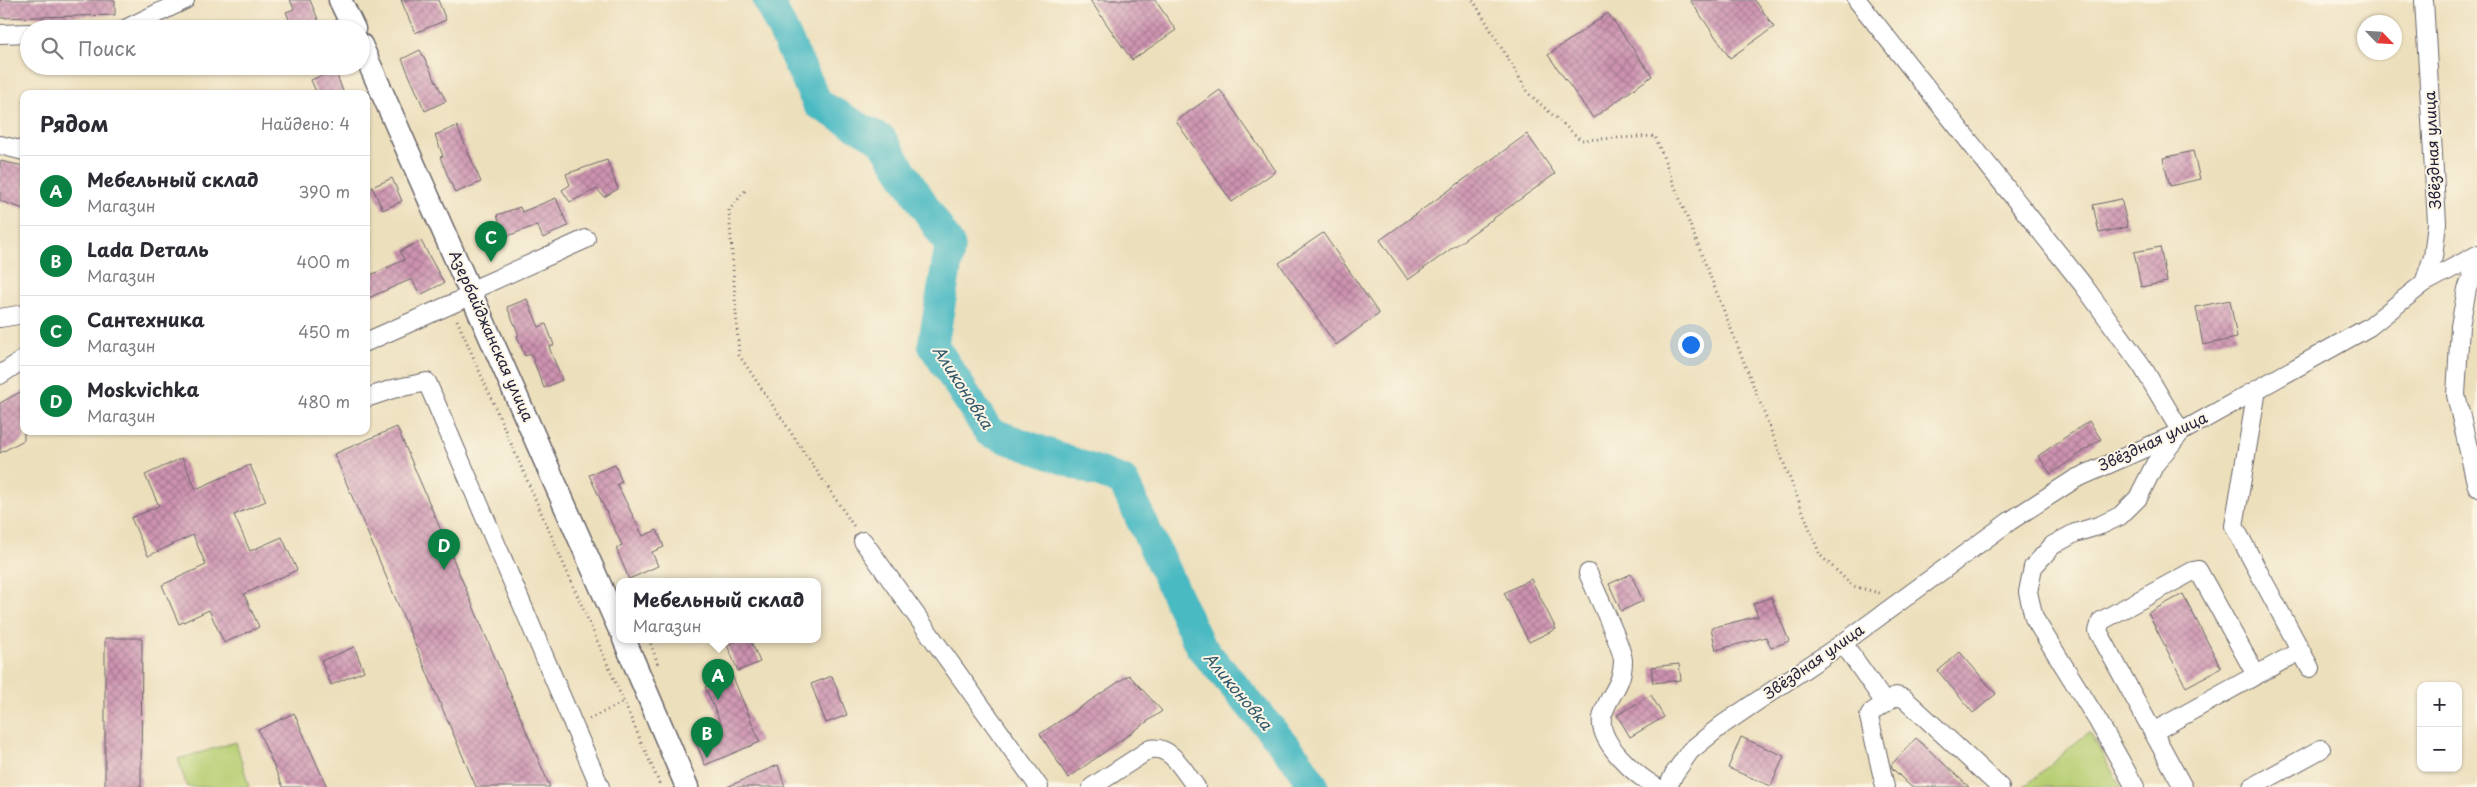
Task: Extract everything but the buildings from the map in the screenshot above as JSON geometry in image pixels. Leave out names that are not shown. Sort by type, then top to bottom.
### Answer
[{"type":"main road","points":[[340,0],[350,20]]},
{"type":"main road","name":"Азербайджанская улица","points":[[370,67],[465,297],[616,622]]},
{"type":"main road","points":[[626,643],[688,787]]},
{"type":"street","points":[[1857,0],[2084,286],[2142,366],[2180,432],[2155,464],[2138,498],[2120,516],[2101,525],[2075,533],[2054,545],[2032,567],[2028,592],[2034,618],[2098,721],[2135,787]]},
{"type":"street","name":"Звёздная улица","points":[[1668,787],[1674,774],[1690,751],[1722,725],[1843,643],[2010,521],[2075,479],[2180,432],[2370,327],[2424,283],[2433,257],[2437,223],[2424,0]]},
{"type":"street","points":[[141,20],[174,2]]},
{"type":"street","points":[[0,34],[20,33]]},
{"type":"street","points":[[0,145],[20,150]]},
{"type":"street","points":[[370,340],[586,239]]},
{"type":"street","points":[[2424,283],[2477,255]]},
{"type":"street","points":[[2477,263],[2472,291],[2460,326],[2456,395],[2477,487]]},
{"type":"street","points":[[0,375],[20,362]]},
{"type":"street","points":[[370,397],[393,388],[427,382],[576,726],[600,787]]},
{"type":"street","points":[[2257,390],[2234,526],[2310,668]]},
{"type":"street","points":[[863,541],[1039,787]]},
{"type":"street","points":[[2183,787],[2098,631],[2101,621],[2193,570],[2198,570],[2256,675]]},
{"type":"street","points":[[1588,573],[1623,659],[1622,679],[1602,718],[1605,736],[1621,758],[1646,781],[1656,787]]},
{"type":"street","points":[[1843,643],[1884,702]]},
{"type":"street","points":[[2153,732],[2300,651]]},
{"type":"street","points":[[1885,787],[1869,717],[1884,702],[1896,696],[1905,699],[2000,787]]},
{"type":"street","points":[[1092,787],[1150,749],[1157,748],[1166,750],[1196,787]]},
{"type":"street","points":[[2252,787],[2321,749]]},
{"type":"path","points":[[1472,0],[1529,94],[1581,140],[1655,136],[1820,555],[1853,586],[1903,599]]},
{"type":"path","points":[[745,191],[729,210],[739,355],[863,541]]},
{"type":"path","points":[[465,297],[458,321],[661,787]]},
{"type":"path","points":[[576,726],[624,702]]},
{"type":"green space","points":[[2090,733],[2121,787],[2024,787],[2086,734]]},
{"type":"green space","points":[[236,742],[249,787],[187,787],[178,759]]},
{"type":"waterway","name":"Аликоновка","points":[[768,0],[818,104],[882,140],[950,246],[933,345],[989,432],[1123,481],[1200,646],[1296,759],[1314,787]]},
{"type":"place","name":"Сантехника","points":[[491,262]]},
{"type":"place","name":"Moskvichka","points":[[444,570]]},
{"type":"place","name":"Мебельный склад","points":[[718,700]]},
{"type":"place","name":"Lada Dеталь","points":[[707,758]]}]
